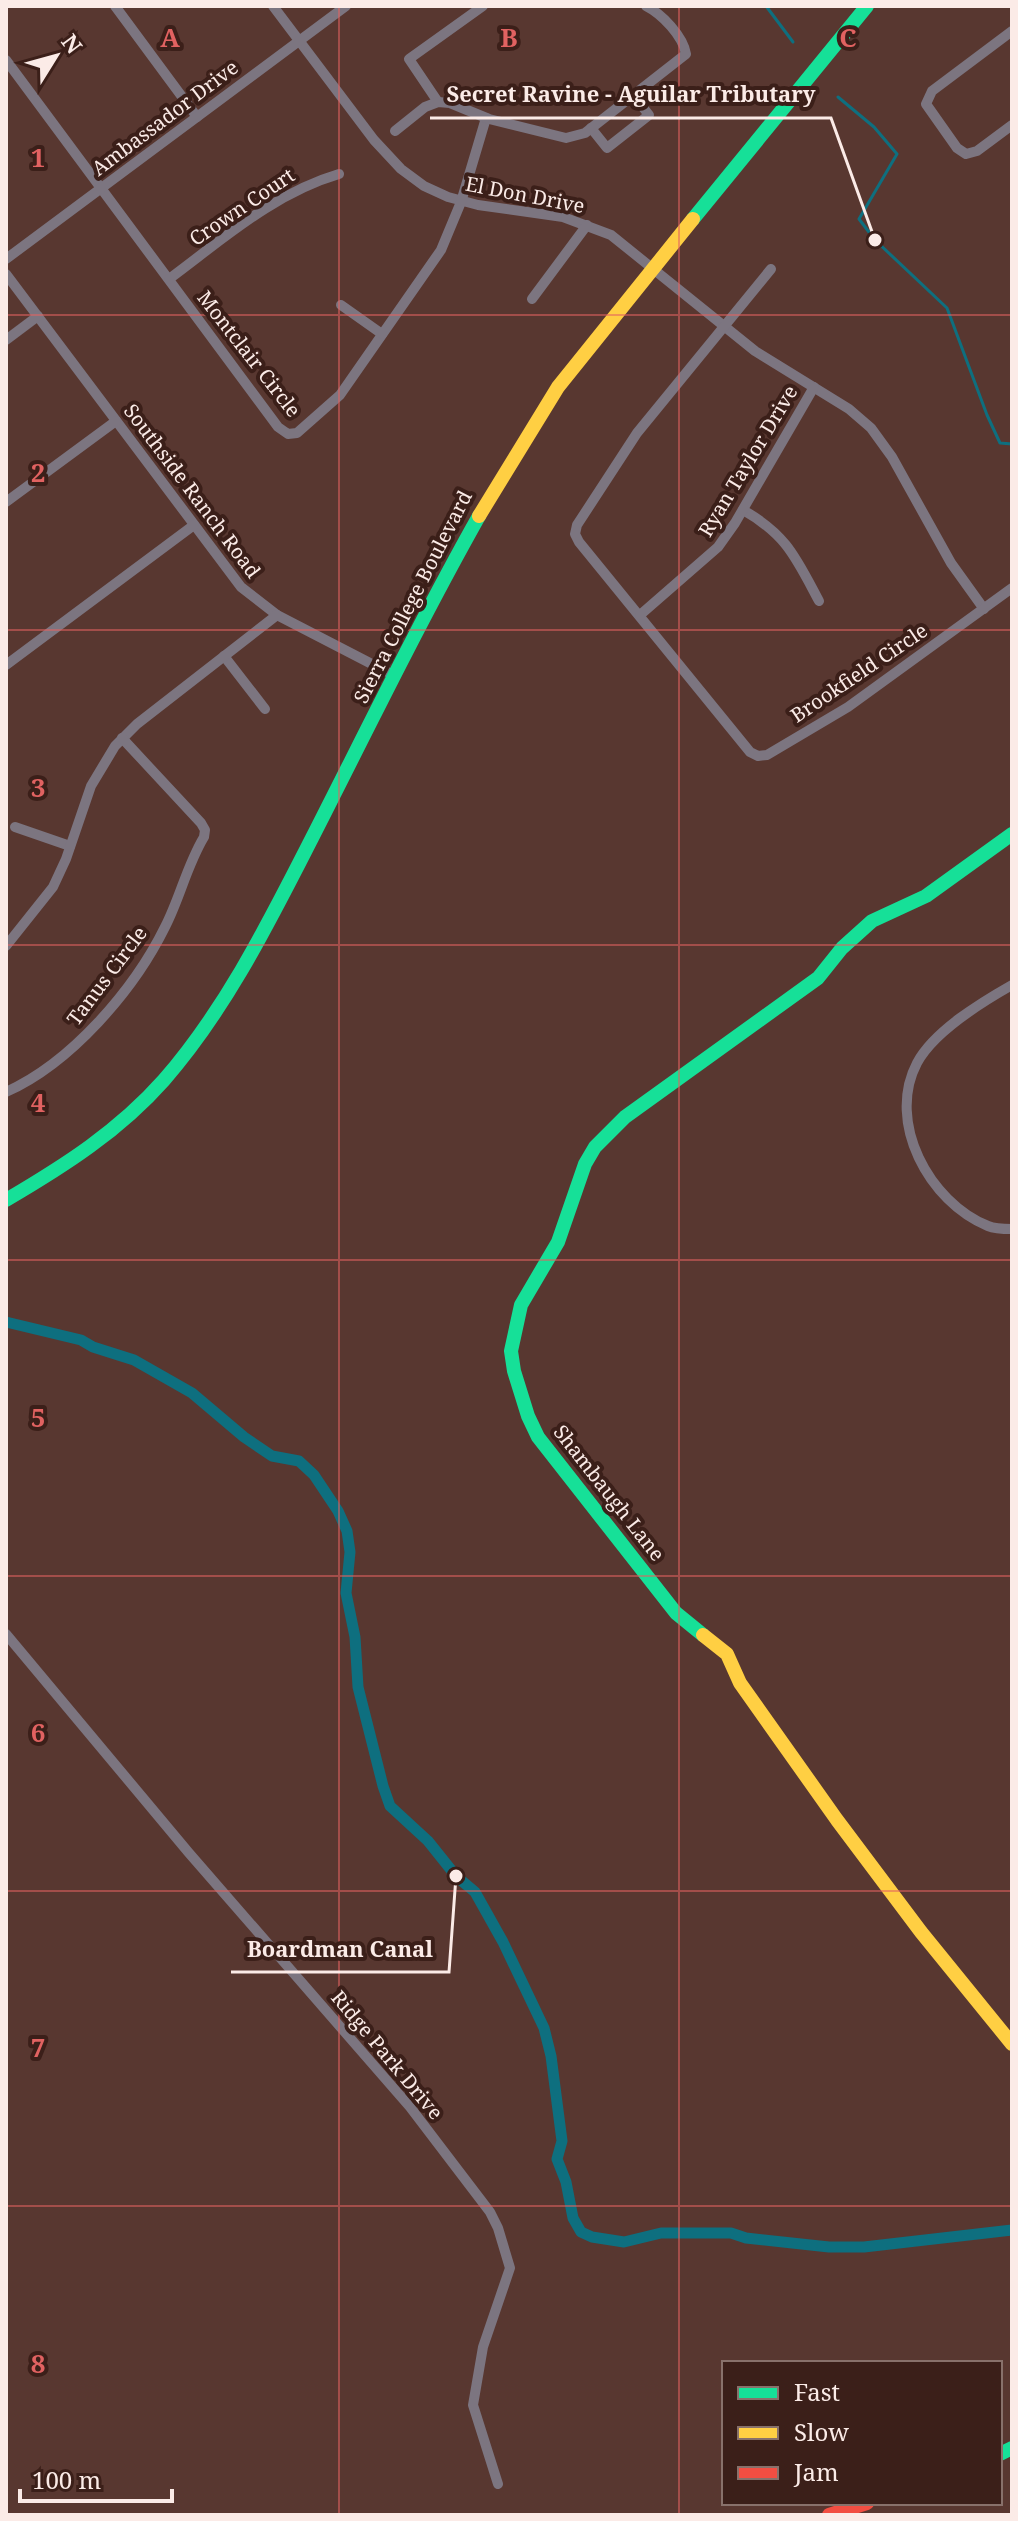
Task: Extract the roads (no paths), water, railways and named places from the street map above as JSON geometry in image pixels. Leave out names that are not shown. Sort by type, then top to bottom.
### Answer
[{"type":"street","points":[[115,6],[197,117]]},
{"type":"street","name":"El Don Drive","points":[[273,6],[392,161],[424,186],[461,202],[551,215],[587,225],[622,242],[653,268]]},
{"type":"street","name":"Ambassador Drive","points":[[6,259],[346,6]]},
{"type":"street","points":[[438,102],[409,59],[483,6]]},
{"type":"street","points":[[395,131],[425,107],[438,102],[450,103],[486,118],[566,138],[585,133],[686,54],[667,22],[657,11],[646,6]]},
{"type":"street","name":"Sierra College Boulevard","points":[[6,1200],[55,1172],[114,1130],[158,1088],[201,1036],[248,959],[510,459],[564,378],[867,6]]},
{"type":"street","points":[[1012,31],[932,91],[926,100],[929,110],[963,153],[977,151],[1012,125]]},
{"type":"street","name":"Montclair Circle","points":[[6,60],[278,427],[288,434],[297,433],[333,403],[441,250],[461,202],[486,118]]},
{"type":"street","points":[[591,128],[607,148],[649,115],[634,96]]},
{"type":"street","name":"Crown Court","points":[[169,279],[283,196],[304,185],[339,174]]},
{"type":"street","points":[[532,299],[587,225]]},
{"type":"street","points":[[653,268],[755,351],[861,418],[880,440],[951,563],[984,609],[1012,588]]},
{"type":"street","name":"Brookfield Circle","points":[[771,269],[637,433],[577,525],[575,534],[579,542],[750,752],[758,756],[767,755],[840,713],[984,609]]},
{"type":"street","name":"Southside Ranch Road","points":[[6,274],[241,587],[277,615],[395,676]]},
{"type":"street","points":[[341,305],[382,334]]},
{"type":"street","points":[[6,340],[38,316]]},
{"type":"street","name":"Ryan Taylor Drive","points":[[640,615],[708,558],[727,536],[814,387]]},
{"type":"street","points":[[6,502],[116,421]]},
{"type":"street","points":[[743,510],[769,526],[783,540],[819,601]]},
{"type":"street","points":[[6,665],[194,525]]},
{"type":"street","points":[[6,946],[45,900],[60,873],[96,776],[122,738],[277,615]]},
{"type":"street","points":[[224,656],[265,709]]},
{"type":"street","name":"Tanus Circle","points":[[6,1092],[64,1055],[82,1040],[114,1002],[158,940],[204,837],[205,830],[201,823],[122,738]]},
{"type":"street","points":[[15,827],[70,846]]},
{"type":"street","name":"Shambaugh Lane","points":[[1012,834],[926,896],[872,921],[842,948],[818,978],[609,1131],[585,1164],[558,1242],[521,1305],[511,1351],[520,1392],[538,1437],[676,1613],[727,1654],[740,1683],[837,1820],[921,1932],[1012,2044]]},
{"type":"street","points":[[1012,985],[939,1035],[919,1059],[905,1107],[908,1130],[918,1157],[935,1182],[963,1213],[990,1228],[1012,1229]]},
{"type":"street","name":"Ridge Park Drive","points":[[6,1634],[189,1853],[410,2107],[490,2212],[510,2268],[483,2347],[473,2405],[498,2484]]},
{"type":"street","points":[[829,2515],[861,2505]]},
{"type":"waterway","points":[[766,6],[793,42]]},
{"type":"waterway","points":[[838,97],[874,127],[897,154],[859,219],[875,240],[947,308],[1000,443],[1012,444]]},
{"type":"waterway","points":[[6,1322],[81,1340],[134,1360],[192,1393],[272,1456],[299,1461],[314,1475],[338,1511],[347,1531],[350,1552],[346,1593],[355,1637],[358,1687],[383,1786],[390,1806],[428,1841],[456,1876],[475,1892],[544,2028],[551,2056],[562,2141],[557,2159],[566,2182],[573,2218],[581,2232],[624,2242],[661,2233],[731,2233],[746,2238],[829,2247],[864,2247],[1012,2230]]},
{"type":"place","name":"Secret Ravine - Aguilar Tributary","points":[[875,240]]},
{"type":"place","name":"Boardman Canal","points":[[456,1876]]}]
